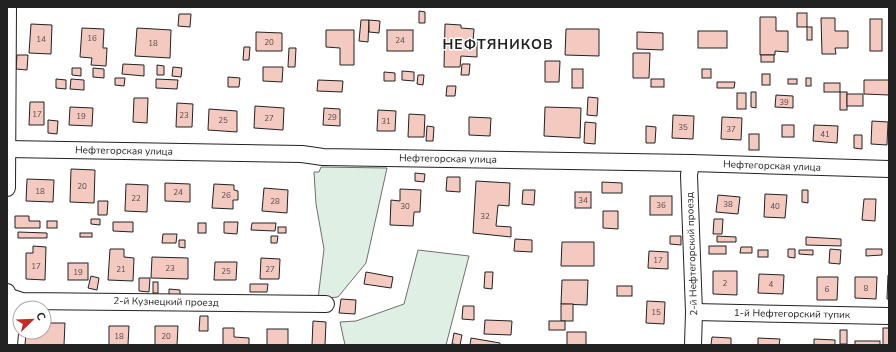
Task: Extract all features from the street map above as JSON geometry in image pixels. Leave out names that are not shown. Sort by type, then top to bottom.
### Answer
[{"type":"street","points":[[7,188],[8,7]]},
{"type":"street","name":"Нефтегорская улица","points":[[7,149],[302,154],[331,157],[691,163],[889,169]]},
{"type":"street","name":"2-й Нефтегорский проезд","points":[[691,163],[689,175],[694,312],[693,345]]},
{"type":"street","points":[[7,295],[12,309],[9,345]]},
{"type":"street","name":"2-й Кузнецкий проезд","points":[[7,295],[22,300],[326,304]]},
{"type":"street","name":"1-й Нефтегорский тупик","points":[[694,312],[889,316]]},
{"type":"green space","points":[[321,167],[387,168],[366,263],[338,297],[318,299],[324,249],[316,204],[314,172],[319,172]]},
{"type":"green space","points":[[418,250],[469,256],[446,345],[345,345],[340,322],[356,321],[404,304]]},
{"type":"building","points":[[419,11],[425,12],[425,23],[419,23]]},
{"type":"building","points":[[797,13],[807,13],[807,27],[797,27]]},
{"type":"building","points":[[179,14],[191,14],[190,27],[178,26]]},
{"type":"building","points":[[760,17],[776,17],[776,31],[788,31],[788,52],[775,51],[775,55],[760,55]]},
{"type":"building","points":[[821,18],[835,18],[835,31],[848,31],[848,48],[835,48],[836,54],[822,54]]},
{"type":"building","points":[[870,19],[882,19],[882,51],[870,51]]},
{"type":"building","points":[[361,20],[369,20],[368,42],[359,41]]},
{"type":"building","points":[[369,20],[380,21],[379,33],[369,32]]},
{"type":"building","points":[[31,24],[52,25],[51,54],[29,53]]},
{"type":"building","points":[[445,24],[461,25],[461,28],[474,29],[473,41],[477,41],[477,57],[461,56],[460,67],[444,67]]},
{"type":"building","points":[[807,27],[812,27],[812,40],[807,40]]},
{"type":"building","points":[[82,28],[104,29],[103,48],[107,48],[106,66],[91,65],[92,58],[80,57]]},
{"type":"building","points":[[137,28],[171,30],[170,58],[135,56]]},
{"type":"building","points":[[566,29],[599,29],[599,56],[565,55]]},
{"type":"building","points":[[326,30],[354,30],[354,65],[340,65],[340,48],[326,47]]},
{"type":"building","points":[[387,30],[413,30],[413,51],[387,51]]},
{"type":"building","points":[[698,31],[727,31],[727,48],[698,48]]},
{"type":"building","points":[[256,32],[282,33],[282,51],[256,51]]},
{"type":"building","points":[[637,32],[663,33],[663,50],[637,49]]},
{"type":"building","points":[[244,47],[250,47],[249,60],[243,60]]},
{"type":"building","points":[[289,48],[296,48],[295,67],[288,67]]},
{"type":"building","points":[[633,53],[650,53],[649,78],[633,78]]},
{"type":"building","points":[[17,55],[28,55],[27,70],[16,69]]},
{"type":"building","points":[[761,55],[774,55],[774,62],[761,62]]},
{"type":"building","points":[[545,61],[560,61],[559,82],[545,82]]},
{"type":"building","points":[[123,64],[144,65],[144,76],[122,74]]},
{"type":"building","points":[[462,64],[470,64],[469,75],[461,75]]},
{"type":"building","points":[[157,65],[164,66],[164,75],[157,75]]},
{"type":"building","points":[[173,67],[182,68],[181,77],[172,76]]},
{"type":"building","points":[[263,67],[283,67],[282,82],[263,81]]},
{"type":"building","points":[[72,68],[81,68],[81,76],[72,75]]},
{"type":"building","points":[[93,68],[104,69],[104,78],[93,77]]},
{"type":"building","points":[[572,69],[583,69],[583,88],[572,88]]},
{"type":"building","points":[[702,69],[711,69],[711,78],[702,78]]},
{"type":"building","points":[[402,71],[414,72],[414,81],[402,80]]},
{"type":"building","points":[[384,72],[395,73],[395,81],[384,81]]},
{"type":"building","points":[[762,74],[770,74],[770,85],[762,85]]},
{"type":"building","points":[[418,75],[424,75],[423,85],[417,84]]},
{"type":"building","points":[[228,77],[240,78],[239,87],[228,87]]},
{"type":"building","points":[[115,78],[125,78],[124,86],[115,85]]},
{"type":"building","points":[[806,78],[811,78],[811,86],[806,86]]},
{"type":"building","points":[[56,79],[66,80],[66,89],[56,88]]},
{"type":"building","points":[[71,79],[84,80],[84,90],[70,89]]},
{"type":"building","points":[[156,79],[178,80],[177,89],[156,88]]},
{"type":"building","points":[[651,79],[664,79],[664,87],[651,87]]},
{"type":"building","points":[[788,79],[797,79],[797,84],[788,84]]},
{"type":"building","points":[[318,80],[343,81],[342,92],[317,91]]},
{"type":"building","points":[[864,80],[889,80],[889,95],[864,94]]},
{"type":"building","points":[[717,82],[735,82],[734,88],[717,88]]},
{"type":"building","points":[[824,83],[840,83],[840,92],[824,92]]},
{"type":"building","points":[[447,86],[456,86],[455,96],[446,96]]},
{"type":"building","points":[[751,92],[756,92],[756,108],[751,107]]},
{"type":"building","points":[[840,92],[847,92],[847,110],[840,110]]},
{"type":"building","points":[[737,93],[746,93],[746,109],[737,109]]},
{"type":"building","points":[[847,94],[863,94],[863,106],[847,106]]},
{"type":"building","points":[[776,95],[793,96],[793,108],[775,107]]},
{"type":"building","points":[[588,97],[598,98],[597,116],[587,115]]},
{"type":"building","points":[[134,98],[148,98],[147,123],[133,122]]},
{"type":"building","points":[[30,102],[44,102],[44,125],[29,125]]},
{"type":"building","points":[[177,103],[193,104],[192,127],[176,127]]},
{"type":"building","points":[[255,106],[284,108],[283,130],[254,128]]},
{"type":"building","points":[[70,107],[93,108],[92,126],[69,125]]},
{"type":"building","points":[[545,107],[581,108],[580,138],[544,136]]},
{"type":"building","points":[[324,108],[340,109],[340,126],[323,125]]},
{"type":"building","points":[[209,109],[237,111],[237,132],[208,130]]},
{"type":"building","points":[[378,110],[396,111],[395,131],[377,131]]},
{"type":"building","points":[[409,114],[425,115],[424,137],[408,137]]},
{"type":"building","points":[[673,115],[694,116],[693,139],[672,138]]},
{"type":"building","points":[[469,117],[491,118],[490,136],[469,135]]},
{"type":"building","points":[[722,117],[742,118],[741,140],[721,139]]},
{"type":"building","points":[[48,120],[58,121],[57,134],[48,133]]},
{"type":"building","points":[[872,121],[888,122],[887,145],[871,144]]},
{"type":"building","points":[[585,122],[596,123],[595,144],[584,143]]},
{"type":"building","points":[[782,125],[794,125],[794,137],[782,137]]},
{"type":"building","points":[[814,125],[838,126],[837,143],[813,141]]},
{"type":"building","points":[[427,126],[434,127],[433,141],[426,141]]},
{"type":"building","points":[[646,126],[656,127],[655,143],[646,143]]},
{"type":"building","points":[[749,134],[759,134],[759,150],[749,150]]},
{"type":"building","points":[[854,135],[862,135],[862,149],[854,148]]},
{"type":"building","points":[[71,169],[95,170],[94,203],[70,202]]},
{"type":"building","points":[[415,173],[425,174],[424,182],[415,181]]},
{"type":"building","points":[[447,177],[460,177],[460,192],[446,191]]},
{"type":"building","points":[[27,179],[54,180],[53,202],[26,201]]},
{"type":"building","points":[[476,181],[510,183],[509,206],[498,205],[496,226],[511,227],[511,237],[473,233]]},
{"type":"building","points":[[602,182],[622,183],[622,193],[602,193]]},
{"type":"building","points":[[165,183],[190,184],[190,202],[165,201]]},
{"type":"building","points":[[126,184],[148,185],[147,212],[125,211]]},
{"type":"building","points":[[214,184],[234,185],[234,190],[238,191],[238,200],[233,200],[233,209],[212,208]]},
{"type":"building","points":[[264,188],[288,190],[287,213],[262,211]]},
{"type":"building","points":[[400,189],[421,190],[420,212],[414,212],[413,226],[390,225],[391,200],[400,201]]},
{"type":"building","points":[[523,190],[535,190],[534,205],[522,204]]},
{"type":"building","points":[[802,190],[808,190],[808,203],[802,202]]},
{"type":"building","points":[[575,192],[591,192],[591,208],[575,208]]},
{"type":"building","points":[[765,194],[787,195],[785,218],[764,217]]},
{"type":"building","points":[[718,195],[740,197],[738,214],[716,212]]},
{"type":"building","points":[[650,196],[672,196],[672,215],[650,215]]},
{"type":"building","points":[[864,199],[876,199],[875,221],[862,220]]},
{"type":"building","points":[[98,201],[108,201],[107,215],[98,215]]},
{"type":"building","points":[[603,211],[618,211],[618,229],[603,228]]},
{"type":"building","points":[[15,216],[29,216],[29,221],[40,221],[40,228],[15,228]]},
{"type":"building","points":[[91,219],[100,219],[100,225],[91,224]]},
{"type":"building","points":[[714,219],[723,219],[722,234],[713,234]]},
{"type":"building","points":[[47,221],[57,221],[57,228],[47,228]]},
{"type":"building","points":[[113,222],[133,222],[133,232],[113,231]]},
{"type":"building","points":[[224,222],[238,222],[237,234],[224,233]]},
{"type":"building","points":[[198,223],[206,223],[206,233],[198,233]]},
{"type":"building","points":[[252,223],[276,223],[275,231],[251,230]]},
{"type":"building","points":[[278,227],[286,227],[286,233],[278,233]]},
{"type":"building","points":[[18,232],[47,233],[47,238],[18,238]]},
{"type":"building","points":[[80,233],[92,233],[92,237],[80,237]]},
{"type":"building","points":[[163,234],[177,234],[176,243],[162,243]]},
{"type":"building","points":[[271,236],[278,236],[277,243],[271,243]]},
{"type":"building","points":[[670,236],[681,236],[681,245],[670,244]]},
{"type":"building","points":[[717,236],[736,237],[736,242],[717,242]]},
{"type":"building","points":[[806,237],[841,239],[841,246],[806,245]]},
{"type":"building","points":[[515,239],[532,240],[532,252],[514,251]]},
{"type":"building","points":[[179,240],[185,240],[185,248],[179,247]]},
{"type":"building","points":[[562,242],[594,242],[594,266],[561,266]]},
{"type":"building","points":[[33,246],[46,247],[45,280],[26,279],[26,253],[33,253]]},
{"type":"building","points":[[709,246],[726,246],[726,254],[709,254]]},
{"type":"building","points":[[741,247],[752,247],[752,253],[740,253]]},
{"type":"building","points":[[110,249],[124,249],[124,257],[134,258],[133,281],[108,280]]},
{"type":"building","points":[[788,249],[795,249],[795,258],[788,257]]},
{"type":"building","points":[[830,249],[841,250],[840,264],[829,263]]},
{"type":"building","points":[[866,249],[882,249],[882,255],[866,256]]},
{"type":"building","points":[[758,250],[768,250],[768,257],[758,257]]},
{"type":"building","points":[[799,250],[813,250],[813,255],[799,254]]},
{"type":"building","points":[[649,251],[668,252],[668,269],[648,268]]},
{"type":"building","points":[[152,257],[188,258],[188,279],[151,278]]},
{"type":"building","points":[[261,258],[280,259],[279,279],[260,279]]},
{"type":"building","points":[[215,262],[237,262],[236,280],[214,280]]},
{"type":"building","points":[[68,263],[88,263],[88,280],[68,280]]},
{"type":"building","points":[[713,271],[737,271],[737,295],[713,294]]},
{"type":"building","points":[[366,272],[393,277],[391,288],[364,284]]},
{"type":"building","points":[[485,272],[493,272],[492,289],[484,288]]},
{"type":"building","points":[[759,274],[784,275],[783,294],[758,293]]},
{"type":"building","points":[[888,275],[889,299],[887,299]]},
{"type":"building","points":[[91,276],[99,278],[97,290],[88,288]]},
{"type":"building","points":[[817,277],[838,277],[837,300],[817,300]]},
{"type":"building","points":[[855,277],[877,277],[876,299],[855,298]]},
{"type":"building","points":[[139,278],[150,278],[149,292],[139,291]]},
{"type":"building","points":[[562,280],[588,280],[587,305],[561,304]]},
{"type":"building","points":[[153,282],[158,282],[158,293],[153,293]]},
{"type":"building","points":[[250,284],[268,284],[267,292],[250,292]]},
{"type":"building","points":[[617,286],[632,286],[632,296],[617,296]]},
{"type":"building","points":[[169,289],[180,290],[180,298],[169,297]]},
{"type":"building","points":[[341,299],[356,300],[355,314],[339,313]]},
{"type":"building","points":[[647,301],[665,302],[664,324],[646,323]]},
{"type":"building","points":[[561,304],[573,304],[573,321],[561,321]]},
{"type":"building","points":[[463,306],[474,306],[474,320],[462,319]]},
{"type":"building","points":[[200,316],[208,316],[208,331],[199,331]]},
{"type":"building","points":[[485,320],[512,321],[511,335],[484,334]]},
{"type":"building","points":[[313,321],[326,322],[325,345],[312,345]]},
{"type":"building","points":[[549,321],[565,321],[565,330],[549,330]]},
{"type":"building","points":[[52,323],[65,323],[64,345],[25,345],[25,340],[52,340]]},
{"type":"building","points":[[109,326],[129,326],[128,345],[109,345]]},
{"type":"building","points":[[155,326],[178,326],[177,345],[155,345]]},
{"type":"building","points":[[223,328],[234,328],[234,337],[249,338],[249,345],[223,345]]},
{"type":"building","points":[[883,328],[889,328],[889,345],[883,345]]},
{"type":"building","points":[[267,329],[288,329],[288,345],[267,345]]},
{"type":"building","points":[[840,330],[847,330],[847,344],[840,344]]},
{"type":"building","points":[[567,332],[586,332],[586,345],[567,345]]},
{"type":"building","points":[[454,333],[462,335],[460,345],[452,344]]},
{"type":"building","points":[[712,337],[731,338],[731,345],[711,345]]},
{"type":"building","points":[[471,338],[500,343],[500,345],[470,345]]},
{"type":"building","points":[[758,338],[780,339],[779,345],[758,345]]},
{"type":"building","points":[[814,339],[835,340],[835,345],[814,345]]},
{"type":"building","points":[[855,341],[880,341],[880,345],[855,345]]},
{"type":"district","name":"НЕФТЯНИКОВ","points":[[498,44]]}]
